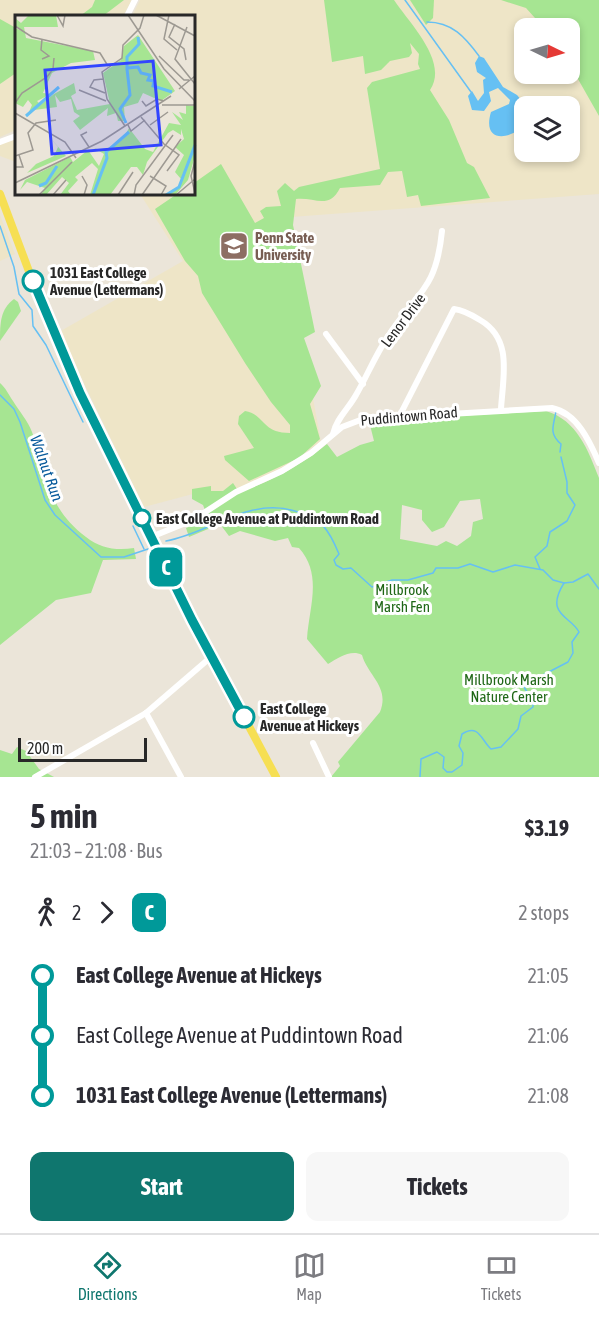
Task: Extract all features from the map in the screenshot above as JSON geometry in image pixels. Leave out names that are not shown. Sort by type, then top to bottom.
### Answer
[{"type":"main road","points":[[0,194],[65,359],[151,537],[211,657],[269,763],[274,777]]},
{"type":"street","points":[[128,15],[135,0]]},
{"type":"street","points":[[0,142],[15,136]]},
{"type":"street","name":"Lenor Drive","points":[[333,434],[338,421],[363,384],[385,340],[430,283],[440,252],[442,231]]},
{"type":"street","points":[[399,415],[454,309],[488,324],[500,339],[504,358],[501,409]]},
{"type":"street","points":[[326,334],[363,384]]},
{"type":"street","name":"Puddintown Road","points":[[151,537],[193,520],[236,492],[289,467],[354,421],[399,415],[501,409],[540,407],[562,410],[596,449],[599,463]]},
{"type":"street","points":[[35,777],[146,713],[211,657]]},
{"type":"street","points":[[146,713],[182,777]]},
{"type":"street","points":[[314,743],[329,777]]},
{"type":"shaded area","points":[[0,0],[132,0],[124,15],[15,15],[15,130],[0,137]]},
{"type":"shaded area","name":"Penn State University","points":[[140,0],[599,0],[599,194],[291,217],[302,338],[321,442],[284,467],[232,492],[204,491],[144,507],[59,332],[183,261],[141,195],[195,195],[195,15],[132,15]]},
{"type":"shaded area","points":[[15,139],[15,162],[0,156],[0,144]]},
{"type":"shaded area","points":[[0,215],[15,254],[0,261]]},
{"type":"green space","points":[[95,0],[124,0],[104,15],[81,15],[92,7]]},
{"type":"green space","points":[[324,0],[394,0],[431,56],[435,68],[435,79],[430,90],[449,120],[467,163],[474,167],[490,198],[421,206],[418,195],[407,197],[402,171],[388,172],[380,185],[340,188],[336,195],[326,201],[296,199],[293,225],[315,332],[304,338],[321,386],[310,404],[320,439],[299,458],[249,481],[225,460],[224,456],[254,448],[238,424],[239,416],[245,411],[252,413],[269,427],[281,432],[290,433],[290,425],[271,402],[245,363],[202,293],[198,276],[185,261],[155,209],[176,195],[195,195],[195,182],[221,164],[255,223],[264,218],[260,211],[266,207],[281,206],[277,191],[285,183],[294,191],[299,187],[380,169],[367,88],[372,82],[420,69],[419,54],[410,43],[412,53],[409,57],[390,61],[381,70],[365,74],[363,56],[332,62]]},
{"type":"green space","points":[[410,0],[434,0],[433,18],[426,25]]},
{"type":"green space","points":[[501,0],[599,0],[599,116],[580,83],[580,18],[535,18],[526,8]]},
{"type":"green space","points":[[0,19],[15,27],[15,74],[0,84]]},
{"type":"green space","points":[[14,299],[18,302],[21,311],[0,341],[3,312]]},
{"type":"green space","points":[[0,383],[30,428],[50,489],[63,514],[73,526],[97,544],[115,549],[134,548],[136,559],[103,560],[91,593],[56,600],[0,645]]},
{"type":"green space","name":"Millbrook Marsh Nature Center","points":[[546,411],[566,421],[580,437],[599,478],[599,777],[331,777],[340,766],[338,762],[380,712],[382,696],[362,655],[349,654],[328,664],[307,639],[313,580],[306,558],[299,548],[292,547],[288,538],[275,541],[240,531],[229,536],[220,524],[189,537],[186,528],[201,522],[207,515],[203,505],[192,499],[192,489],[211,486],[211,491],[223,491],[233,483],[239,492],[285,472],[327,444],[337,457],[360,445],[374,441],[369,421]],"holes":[[[480,499],[483,519],[473,522],[471,536],[457,546],[446,541],[437,546],[400,539],[402,505],[422,510],[422,520],[432,532],[444,527],[460,501]]]},
{"type":"green space","points":[[17,747],[26,751],[39,769],[54,777],[0,777],[0,750],[12,754]]},
{"type":"water","points":[[479,56],[484,58],[503,87],[518,96],[514,96],[513,133],[496,135],[490,127],[491,112],[509,104],[510,100],[498,88],[489,92],[491,101],[484,111],[472,110],[468,96],[472,91],[478,101],[484,93],[483,80],[486,78],[477,72],[475,63]]},
{"type":"waterway","points":[[405,0],[471,92]]},
{"type":"waterway","points":[[427,22],[451,28],[479,56]]},
{"type":"waterway","points":[[0,226],[14,267],[19,294],[32,310],[33,326],[46,345],[83,422]]},
{"type":"waterway","name":"Walnut Run","points":[[0,395],[14,409],[20,422],[45,500],[55,515],[101,557],[124,557],[148,549]]},
{"type":"waterway","points":[[556,411],[553,432],[561,444],[560,452]]},
{"type":"waterway","points":[[540,569],[535,557],[547,546],[550,532],[567,521],[575,505],[567,493],[567,482],[561,457]]},
{"type":"waterway","points":[[166,541],[245,512],[278,508],[295,511],[318,521],[332,538],[339,554],[334,560],[336,565],[343,569],[351,568],[372,587],[392,580],[408,580],[433,573],[436,568],[458,568],[470,564],[493,572],[515,565],[543,570],[553,580],[564,583]]},
{"type":"waterway","points":[[133,526],[144,549]]},
{"type":"waterway","points":[[420,777],[421,759],[437,752],[444,757],[443,768],[447,772],[452,772],[462,765],[463,753],[459,746],[462,734],[468,731],[472,730],[479,734],[491,749],[501,747],[518,729],[521,716],[533,707],[533,701],[522,684],[523,680],[527,677],[541,676],[568,662],[573,653],[572,642],[579,632],[561,613],[557,602],[564,583],[573,582],[588,574],[599,589]]},
{"type":"bus line","name":"C","points":[[33,281],[80,393],[192,620],[244,717]]},
{"type":"place","name":"Penn State University","points":[[234,246]]},
{"type":"place","name":"1031 East College Avenue (Lettermans)","points":[[33,281]]},
{"type":"place","name":"East College Avenue at Puddintown Road","points":[[142,518]]},
{"type":"place","name":"East College Avenue at Hickeys","points":[[244,717]]},
{"type":"park label","name":"Millbrook Marsh Fen","points":[[402,598]]}]
